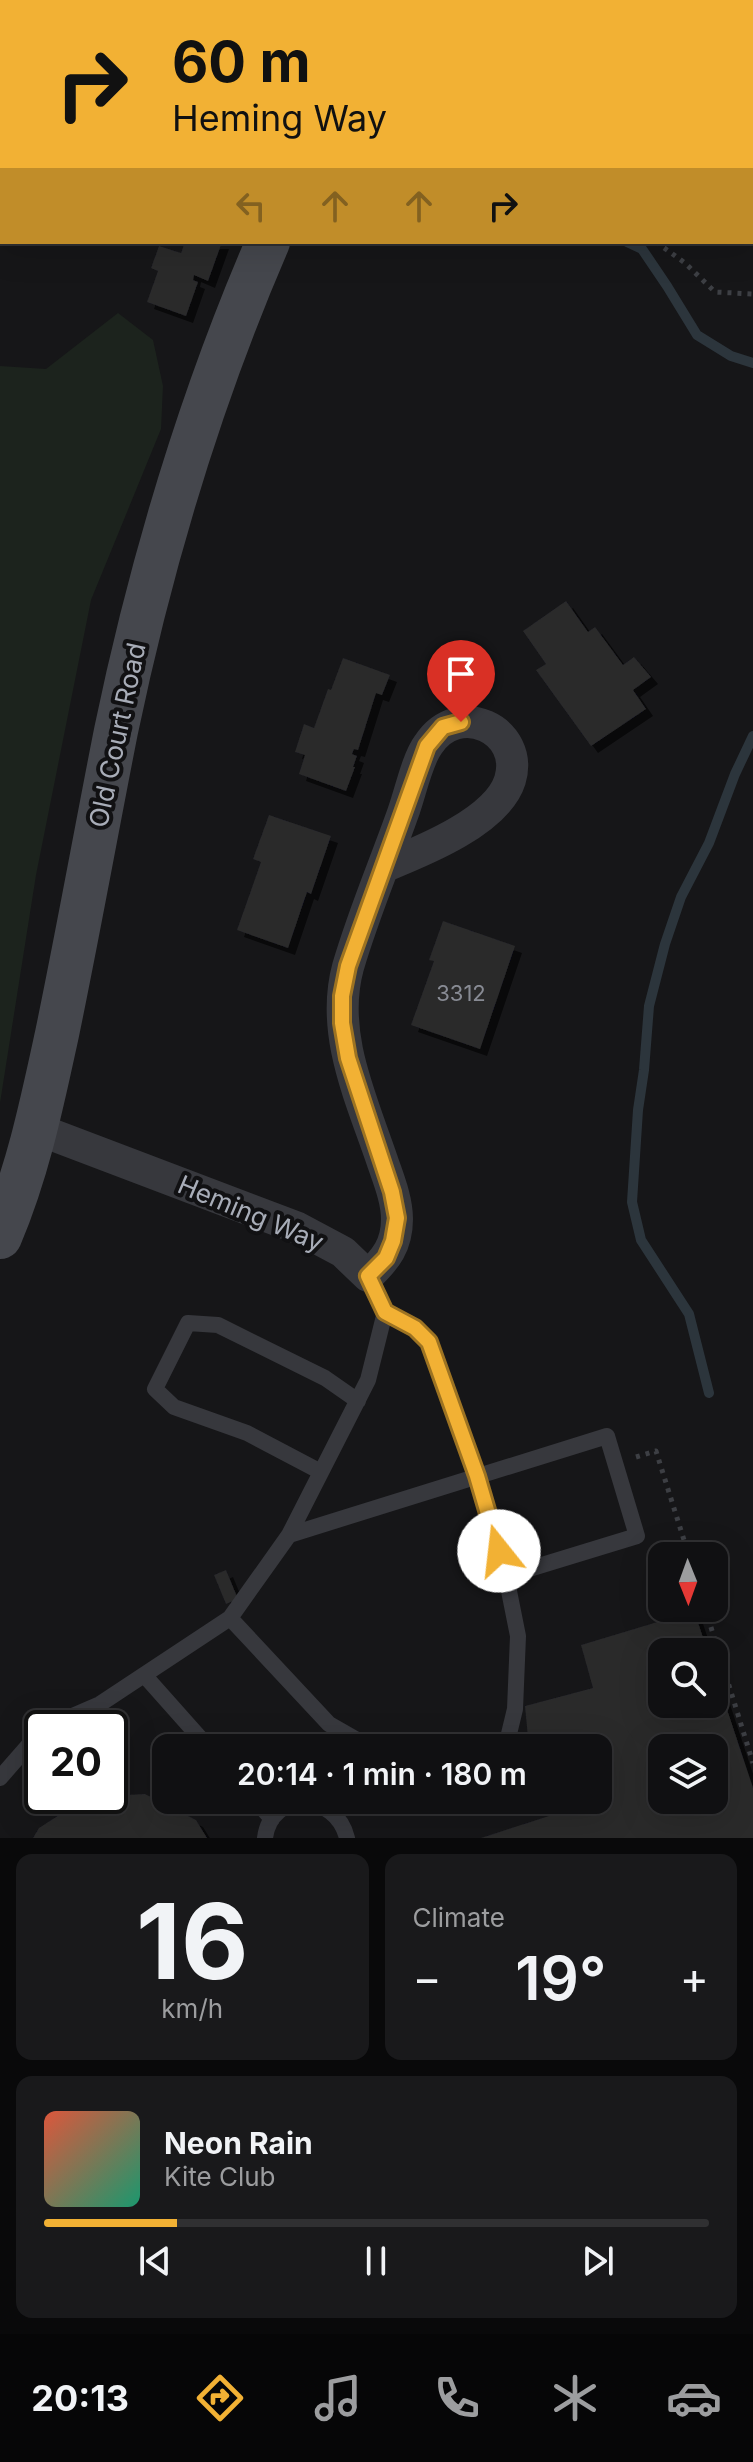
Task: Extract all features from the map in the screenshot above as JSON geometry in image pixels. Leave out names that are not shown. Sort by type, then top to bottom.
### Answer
[{"type":"main road","name":"Old Court Road","points":[[0,1237],[37,1129],[116,731],[160,542],[213,383],[267,244]]},
{"type":"street","points":[[368,1276],[386,1258],[397,1218],[392,1192],[348,1058],[342,1023],[342,996],[348,966],[383,867],[427,746],[443,727],[475,722],[491,727],[510,752],[513,769],[501,797],[446,841],[383,867]]},
{"type":"street","name":"Heming Way","points":[[37,1129],[298,1228],[343,1252],[368,1276]]},
{"type":"lane","points":[[368,1276],[385,1312],[415,1328],[429,1342],[477,1476],[506,1576],[518,1636],[515,1709],[509,1734]]},
{"type":"lane","points":[[86,1710],[145,1676],[230,1618],[289,1535],[358,1401],[368,1380],[385,1312]]},
{"type":"lane","points":[[321,1472],[247,1433],[174,1407],[155,1389],[169,1358],[188,1323],[218,1325],[325,1378],[358,1401]]},
{"type":"lane","points":[[289,1535],[607,1436],[637,1536],[506,1576]]},
{"type":"lane","points":[[230,1618],[329,1724],[346,1734]]},
{"type":"lane","points":[[145,1676],[197,1734]]},
{"type":"lane","points":[[0,1778],[24,1750]]},
{"type":"lane","points":[[265,1838],[272,1819],[282,1809],[308,1802],[333,1812],[342,1823],[347,1838]]},
{"type":"lane","points":[[268,1814],[272,1819]]},
{"type":"path","points":[[659,244],[685,263],[715,292],[753,294]]},
{"type":"path","points":[[615,1463],[656,1451],[685,1542]]},
{"type":"path","points":[[709,1622],[753,1763]]},
{"type":"shaded area","points":[[118,313],[153,340],[163,386],[161,429],[91,600],[36,875],[0,1103],[0,366],[46,369]]},
{"type":"building","points":[[184,244],[221,244],[208,281],[194,275],[193,280],[198,282],[186,316],[147,302],[158,271],[151,268],[159,246],[181,253]]},
{"type":"building","points":[[566,601],[588,632],[595,627],[623,665],[634,657],[651,677],[633,690],[646,709],[591,746],[536,670],[546,664],[523,631]]},
{"type":"building","points":[[343,658],[390,675],[382,695],[376,693],[358,750],[354,749],[352,754],[357,756],[346,791],[299,774],[305,755],[295,752],[304,724],[314,728]]},
{"type":"building","points":[[269,815],[331,836],[288,948],[237,930],[261,862],[253,859]]},
{"type":"building","points":[[443,921],[515,946],[480,1049],[411,1025],[434,961],[429,960]]},
{"type":"building","points":[[226,1570],[238,1599],[226,1604],[214,1575]]},
{"type":"building","points":[[657,1622],[698,1622],[703,1638],[648,1638],[648,1718],[728,1718],[728,1712],[753,1788],[753,1838],[481,1838],[548,1814],[612,1814],[612,1734],[528,1734],[525,1706],[593,1688],[581,1645]]},
{"type":"building","points":[[145,1794],[152,1798],[152,1814],[184,1814],[196,1820],[207,1838],[33,1838],[39,1828],[61,1814],[128,1814],[128,1795]]},
{"type":"waterway","points":[[631,244],[642,249],[697,335],[731,356],[753,363]]},
{"type":"waterway","points":[[709,1393],[689,1314],[641,1240],[632,1202],[638,1110],[649,1006],[665,944],[681,897],[709,843],[753,736]]},
{"type":"route","points":[[461,722],[443,727],[427,746],[348,966],[342,996],[342,1023],[348,1058],[392,1192],[397,1218],[386,1258],[368,1276],[385,1312],[415,1328],[429,1342],[477,1476],[499,1551]]}]
